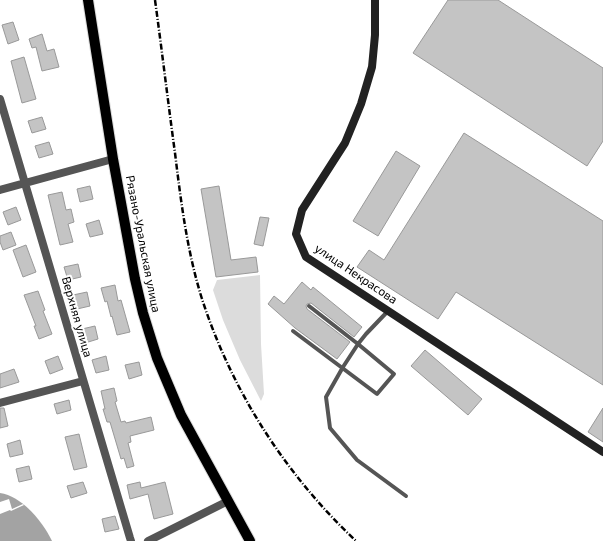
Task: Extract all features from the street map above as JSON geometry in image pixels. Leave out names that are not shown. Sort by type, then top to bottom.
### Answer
[{"type":"main road","name":"Рязано-Уральская улица","points":[[88,0],[113,159],[135,279],[143,313],[157,358],[181,415],[250,541]]},
{"type":"street","name":"улица Некрасова","points":[[375,0],[375,35],[372,67],[361,104],[345,144],[302,210],[296,234],[306,257],[603,452]]},
{"type":"street","name":"Верхняя улица","points":[[0,99],[132,541]]},
{"type":"street","points":[[0,190],[113,159]]},
{"type":"street","points":[[0,403],[83,381]]},
{"type":"street","points":[[148,541],[228,501]]},
{"type":"lane","points":[[293,331],[377,394],[394,374],[309,306]]},
{"type":"lane","points":[[388,311],[358,344],[326,397],[330,428],[357,460],[406,496]]},
{"type":"shaded area","points":[[260,275],[261,344],[264,394],[261,401],[240,360],[223,320],[213,290],[217,280]]},
{"type":"shaded area","points":[[0,493],[8,495],[24,504],[37,518],[52,541],[0,541]]},
{"type":"pier","points":[[9,499],[12,509],[23,504],[24,505],[0,514],[0,502]]},
{"type":"building","points":[[448,0],[498,0],[603,68],[603,141],[587,166],[413,53]]},
{"type":"building","points":[[13,22],[19,40],[8,44],[2,25]]},
{"type":"building","points":[[42,34],[47,51],[54,49],[59,67],[42,71],[36,47],[32,48],[29,39]]},
{"type":"building","points":[[24,57],[36,99],[22,103],[11,61]]},
{"type":"building","points":[[42,117],[46,129],[32,133],[28,121]]},
{"type":"building","points":[[464,133],[603,221],[603,385],[456,292],[438,319],[357,267],[369,250],[384,260]]},
{"type":"building","points":[[49,142],[53,154],[39,158],[35,146]]},
{"type":"building","points":[[396,151],[420,166],[378,236],[353,221]]},
{"type":"building","points":[[90,186],[93,199],[80,202],[77,189]]},
{"type":"building","points":[[219,186],[231,260],[256,257],[258,272],[216,277],[201,189]]},
{"type":"building","points":[[62,192],[66,210],[71,209],[74,222],[68,224],[73,242],[60,245],[48,195]]},
{"type":"building","points":[[16,207],[21,220],[8,225],[3,212]]},
{"type":"building","points":[[260,217],[269,218],[263,246],[254,244]]},
{"type":"building","points":[[99,220],[103,234],[90,237],[86,224]]},
{"type":"building","points":[[11,232],[16,245],[3,250],[0,242],[0,236]]},
{"type":"building","points":[[26,245],[36,272],[23,277],[13,250]]},
{"type":"building","points":[[78,264],[81,277],[68,280],[64,267]]},
{"type":"building","points":[[302,282],[311,290],[313,287],[362,327],[354,337],[311,303],[307,304],[307,309],[350,342],[337,359],[295,328],[268,304],[274,296],[284,304]]},
{"type":"building","points":[[115,285],[118,301],[121,300],[130,332],[117,335],[107,301],[105,302],[101,288]]},
{"type":"building","points":[[38,291],[45,310],[43,311],[52,334],[39,339],[34,326],[36,326],[24,295]]},
{"type":"building","points":[[87,292],[90,306],[77,309],[73,295]]},
{"type":"building","points":[[95,326],[98,339],[85,343],[82,329]]},
{"type":"building","points":[[425,350],[482,399],[468,415],[411,366]]},
{"type":"building","points":[[58,356],[63,369],[50,374],[45,361]]},
{"type":"building","points":[[106,356],[109,370],[96,373],[92,360]]},
{"type":"building","points":[[139,362],[142,375],[129,379],[125,365]]},
{"type":"building","points":[[14,369],[19,382],[0,388],[0,374]]},
{"type":"building","points":[[114,388],[117,401],[115,402],[121,422],[125,421],[126,423],[151,417],[154,430],[130,436],[131,442],[128,443],[134,466],[127,468],[124,458],[121,459],[110,422],[107,422],[103,409],[105,409],[101,391]]},
{"type":"building","points":[[69,400],[71,410],[57,414],[54,404]]},
{"type":"building","points":[[0,408],[4,408],[8,426],[0,428]]},
{"type":"building","points":[[603,408],[603,442],[588,432]]},
{"type":"building","points":[[79,434],[87,467],[74,470],[65,437]]},
{"type":"building","points":[[20,440],[23,454],[10,457],[7,444]]},
{"type":"building","points":[[29,466],[32,479],[19,482],[16,469]]},
{"type":"building","points":[[83,482],[87,493],[71,498],[67,486]]},
{"type":"building","points":[[140,482],[141,488],[165,482],[173,514],[154,519],[148,494],[130,499],[127,485]]},
{"type":"building","points":[[115,516],[119,529],[105,532],[102,519]]},
{"type":"railway","points":[[155,0],[185,226],[192,263],[202,299],[214,333],[245,398],[284,459],[306,488],[356,541]]}]
